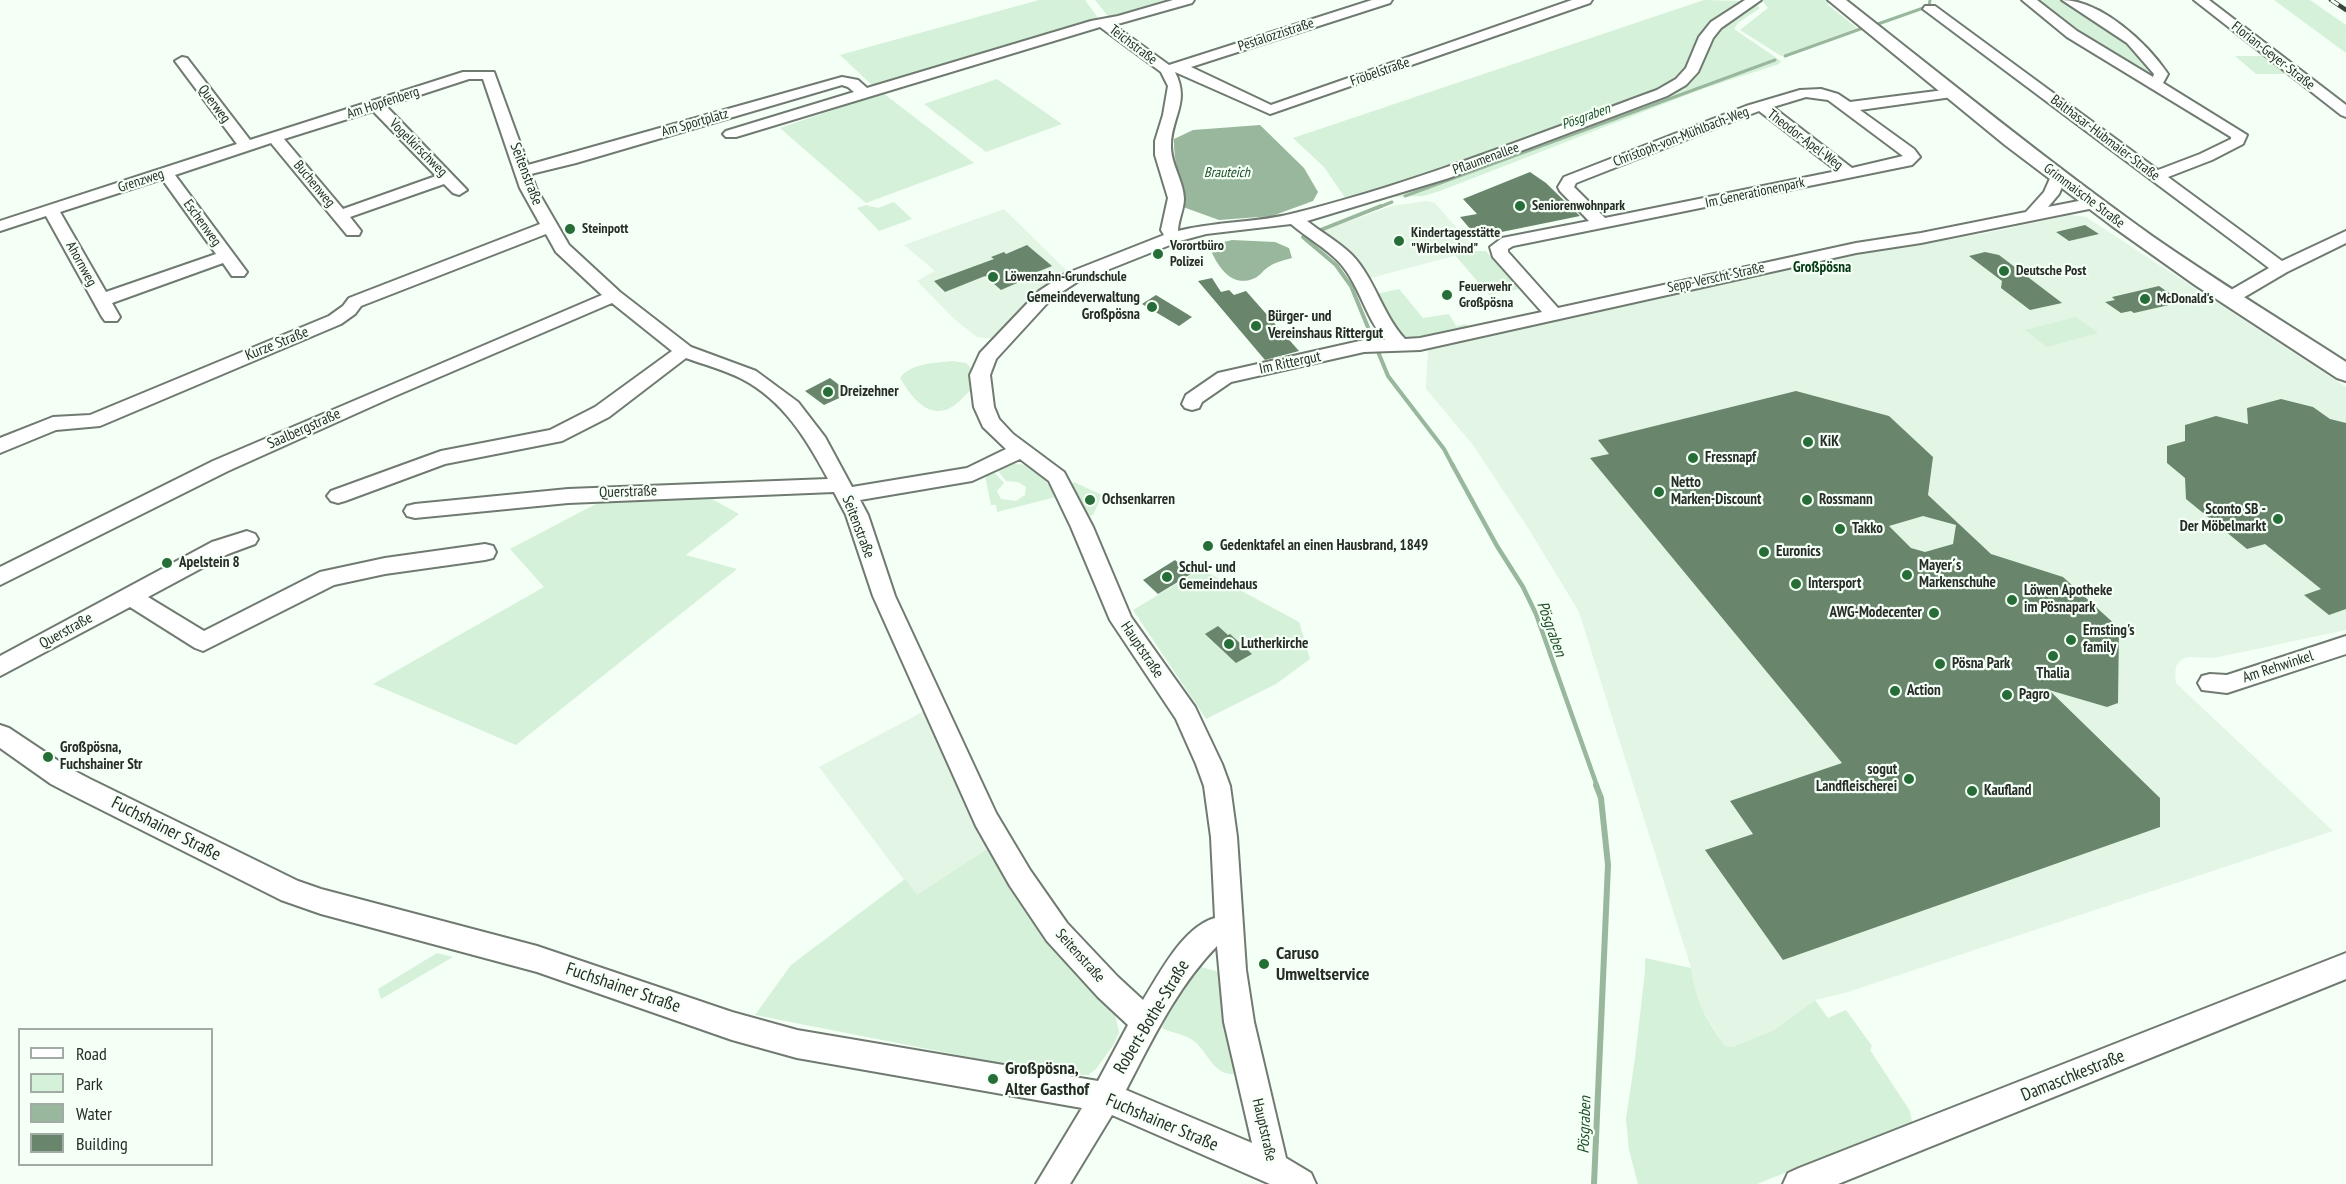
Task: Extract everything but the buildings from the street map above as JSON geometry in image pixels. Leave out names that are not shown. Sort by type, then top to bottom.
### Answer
[{"type":"main road","name":"Grimmaische Straße","points":[[1836,0],[2058,177],[2165,256],[2346,373]]},
{"type":"street","name":"Am Sportplatz","points":[[731,134],[864,93],[1187,0]]},
{"type":"street","name":"Pestalozzistraße","points":[[1173,69],[1385,0]]},
{"type":"street","name":"Fröbelstraße","points":[[1173,69],[1270,110],[1585,0]]},
{"type":"street","name":"Pflaumenallee","points":[[1174,237],[1206,229],[1306,228],[1662,93],[1681,82],[1693,69],[1706,37],[1716,25],[1754,0]]},
{"type":"street","points":[[2029,0],[2072,34],[2232,129],[2241,138],[2206,157],[2156,176]]},
{"type":"street","points":[[2069,0],[2118,30],[2151,56],[2161,74],[2159,79],[2152,83]]},
{"type":"street","name":"Florian-Geyer-Straße","points":[[2200,0],[2346,112]]},
{"type":"street","name":"Balthasar-Hubmaier-Straße","points":[[1930,9],[2281,267]]},
{"type":"street","name":"Teichstraße","points":[[1104,24],[1173,69],[1175,91],[1163,150],[1176,198],[1169,230],[1174,237]]},
{"type":"street","name":"Querweg","points":[[182,61],[247,147]]},
{"type":"street","name":"Am Hopfenberg","points":[[278,137],[468,75],[484,74]]},
{"type":"street","name":"Seitenstraße","points":[[484,74],[492,77],[528,188],[562,248],[614,296],[684,351],[749,375],[781,398],[818,442],[856,515],[884,596],[957,752],[985,818],[1020,878],[1057,932],[1108,987],[1146,1022]]},
{"type":"street","name":"Am Sportplatz","points":[[523,171],[578,158],[842,81],[853,83],[864,93]]},
{"type":"street","name":"Christoph-von-Mühlbach-Weg","points":[[1601,223],[1568,191],[1566,187],[1570,180],[1762,106],[1812,92],[1827,94],[1847,107]]},
{"type":"street","points":[[1847,107],[1952,93]]},
{"type":"street","name":"Vogelkirschweg","points":[[376,105],[459,190]]},
{"type":"street","name":"Theodor-Apel-Weg","points":[[1762,106],[1849,173]]},
{"type":"street","name":"Im Generationenpark","points":[[1554,314],[1499,253],[1499,247],[1508,243],[1601,223],[1906,162],[1911,158],[1908,152],[1847,107]]},
{"type":"street","name":"Grenzweg","points":[[0,226],[278,137]]},
{"type":"street","name":"Buchenweg","points":[[278,137],[353,231]]},
{"type":"street","name":"Eschenweg","points":[[166,173],[238,272]]},
{"type":"street","points":[[340,215],[447,177]]},
{"type":"street","points":[[2033,214],[2051,194],[2058,177]]},
{"type":"street","name":"Sepp-Verscht-Straße","points":[[1383,345],[1420,344],[1856,248],[1921,238],[2033,214],[2094,204]]},
{"type":"street","name":"Ahornweg","points":[[51,210],[111,317]]},
{"type":"street","name":"Kurze Straße","points":[[0,446],[53,424],[93,421],[336,320],[355,302],[549,227]]},
{"type":"street","points":[[1306,228],[1346,259],[1368,292],[1382,326],[1383,345]]},
{"type":"street","points":[[2230,298],[2281,267],[2346,236]]},
{"type":"street","name":"Hauptstraße","points":[[1174,237],[1071,278],[1045,295],[987,357],[980,375],[987,415],[996,429],[1057,477],[1082,527],[1121,621],[1186,714],[1209,764],[1216,786],[1224,837],[1229,928],[1239,1022],[1273,1168],[1300,1184]]},
{"type":"street","points":[[102,300],[226,256]]},
{"type":"street","name":"Saalbergstraße","points":[[0,577],[164,493],[245,455],[393,389],[614,296]]},
{"type":"street","name":"Im Rittergut","points":[[1192,404],[1193,399],[1225,377],[1383,345]]},
{"type":"street","points":[[338,496],[441,458],[555,436],[602,412],[684,351]]},
{"type":"street","name":"Querstraße","points":[[416,511],[501,501],[604,493],[824,487],[844,489],[972,474],[1021,450]]},
{"type":"street","name":"Querstraße","points":[[0,667],[220,548],[247,539]]},
{"type":"street","points":[[131,595],[145,607],[203,642],[328,578],[384,566],[485,552]]},
{"type":"street","name":"Am Rehwinkel","points":[[2210,683],[2227,684],[2346,645]]},
{"type":"street","name":"Fuchshainer Straße","points":[[0,735],[60,776],[81,787],[291,891],[327,904],[538,960],[632,989],[765,1037],[1107,1097],[1273,1168]]},
{"type":"street","name":"Robert-Bothe-Straße","points":[[1052,1184],[1107,1097],[1146,1022],[1174,975],[1197,946],[1213,931],[1229,928]]},
{"type":"street","name":"Damaschkestraße","points":[[1799,1184],[2346,966]]},
{"type":"shaded area","name":"Kindertagesstätte \"Wirbelwind\"","points":[[1426,201],[1435,203],[1476,250],[1367,279],[1319,232],[1392,206]]},
{"type":"shaded area","name":"Löwenzahn-Grundschule","points":[[1004,209],[1069,273],[1037,290],[993,338],[977,337],[954,319],[917,281],[935,271],[904,245]]},
{"type":"shaded area","points":[[2070,215],[2086,217],[2346,387],[2346,630],[2214,658],[2189,657],[2182,659],[2176,666],[2175,675],[2176,683],[2333,831],[1845,993],[1815,1000],[1774,1030],[1732,1047],[1725,1046],[1694,993],[1691,968],[1579,612],[1530,531],[1473,445],[1426,389],[1428,349],[1853,255],[1982,234]]},
{"type":"shaded area","points":[[926,710],[987,849],[916,896],[819,767]]},
{"type":"green space","points":[[1039,0],[1085,0],[1098,18],[1095,22],[875,88],[840,55]]},
{"type":"green space","points":[[1095,0],[1182,0],[1111,20]]},
{"type":"green space","points":[[1704,0],[1740,1],[1702,31],[1690,64],[1679,78],[1660,90],[1432,175],[1346,199],[1324,167],[1293,138]]},
{"type":"green space","points":[[1762,0],[1827,0],[1833,3],[1827,4],[1857,28],[1781,56],[1740,30],[1768,8]]},
{"type":"green space","points":[[2032,0],[2066,0],[2116,31],[2155,68],[2155,77],[2150,78],[2076,34]]},
{"type":"green space","points":[[2274,0],[2310,0],[2346,25],[2346,53]]},
{"type":"green space","points":[[1754,3],[1760,8],[1738,23],[1734,29],[1781,61],[1779,64],[1702,89],[1440,191],[1423,196],[1382,197],[1322,217],[1319,215],[1676,89],[1713,33]]},
{"type":"green space","points":[[2235,56],[2263,56],[2286,74],[2256,74]]},
{"type":"green space","points":[[997,79],[1062,124],[986,152],[924,104]]},
{"type":"green space","points":[[883,93],[974,163],[866,203],[780,128]]},
{"type":"green space","points":[[894,202],[912,219],[879,231],[857,208],[866,205],[878,208]]},
{"type":"green space","points":[[1486,251],[1519,289],[1489,295],[1455,255]]},
{"type":"green space","points":[[1399,289],[1423,318],[1449,314],[1456,326],[1466,324],[1470,328],[1430,337],[1409,338],[1400,335],[1387,322],[1376,294]]},
{"type":"green space","points":[[2076,317],[2098,333],[2047,347],[2025,330]]},
{"type":"green space","points":[[952,361],[966,363],[973,370],[970,391],[957,404],[948,409],[940,411],[925,407],[908,391],[900,378],[910,369],[931,363]]},
{"type":"green space","points":[[1014,464],[1028,466],[1040,473],[1056,497],[997,512],[996,505],[991,505],[985,476],[995,473],[1004,483],[997,491],[1001,499],[1016,501],[1025,495],[1026,487],[1018,482],[1006,481],[998,471]]},
{"type":"green space","points":[[1074,482],[1102,495],[1093,515],[1088,516],[1072,484]]},
{"type":"green space","points":[[719,493],[710,498],[739,514],[686,555],[737,569],[516,745],[373,684],[544,587],[510,549],[611,496]]},
{"type":"green space","points":[[1201,569],[1299,622],[1310,659],[1276,684],[1206,719],[1133,610]]},
{"type":"green space","points":[[987,849],[1024,906],[1115,1014],[1119,1032],[1114,1044],[1096,1069],[1088,1075],[999,1063],[755,1015],[791,965],[905,879],[917,895]]},
{"type":"green space","points":[[437,953],[453,957],[381,999],[378,989]]},
{"type":"green space","points":[[1645,958],[1691,968],[1695,991],[1702,1009],[1725,1046],[1732,1047],[1774,1030],[1815,1000],[1828,1018],[1846,1010],[1872,1046],[1870,1050],[1910,1111],[1912,1122],[1757,1184],[1638,1184],[1629,1150],[1626,1119]]},
{"type":"green space","points":[[1194,965],[1219,972],[1238,1074],[1223,1072],[1212,1063],[1194,1041],[1162,1028],[1170,1006]]},
{"type":"water","name":"Brauteich","points":[[1260,125],[1304,168],[1318,192],[1313,201],[1272,216],[1219,220],[1183,207],[1174,139],[1193,130]]},
{"type":"water","points":[[1232,240],[1275,242],[1289,248],[1292,258],[1272,265],[1255,278],[1241,281],[1234,279],[1224,271],[1212,253],[1216,244]]},
{"type":"waterway","name":"Pösgraben","points":[[1875,25],[1929,6],[1930,0]]},
{"type":"waterway","name":"Pösgraben","points":[[1785,56],[1863,28]]},
{"type":"waterway","name":"Pösgraben","points":[[1405,196],[1775,60]]},
{"type":"waterway","name":"Pösgraben","points":[[1377,208],[1392,202]]},
{"type":"waterway","name":"Pösgraben","points":[[1381,206],[1303,237],[1336,265],[1351,286],[1388,376],[1444,449],[1453,466]]},
{"type":"waterway","name":"Pösgraben","points":[[1452,464],[1497,546],[1523,587],[1536,614],[1597,786]]},
{"type":"waterway","name":"Pösgraben","points":[[1594,1184],[1608,865],[1601,798],[1596,785]]},
{"type":"railway","points":[[2331,0],[2346,10]]},
{"type":"place","name":"Seniorenwohnpark","points":[[1520,206]]},
{"type":"place","name":"Steinpott","points":[[570,229]]},
{"type":"place","name":"Kindertagesstätte \"Wirbelwind\"","points":[[1399,241]]},
{"type":"place","name":"Vorortbüro Polizei","points":[[1158,254]]},
{"type":"place","name":"Deutsche Post","points":[[2004,271]]},
{"type":"place","name":"Löwenzahn-Grundschule","points":[[993,277]]},
{"type":"place","name":"Feuerwehr Großpösna","points":[[1447,295]]},
{"type":"place","name":"McDonald's","points":[[2145,299]]},
{"type":"place","name":"Gemeindeverwaltung Großpösna","points":[[1152,307]]},
{"type":"place","name":"Bürger- und Vereinshaus Rittergut","points":[[1256,326]]},
{"type":"place","name":"Dreizehner","points":[[828,392]]},
{"type":"place","name":"KiK","points":[[1808,442]]},
{"type":"place","name":"Fressnapf","points":[[1693,458]]},
{"type":"place","name":"Netto Marken-Discount","points":[[1659,492]]},
{"type":"place","name":"Ochsenkarren","points":[[1090,500]]},
{"type":"place","name":"Rossmann","points":[[1807,500]]},
{"type":"place","name":"Sconto SB - Der Möbelmarkt","points":[[2278,519]]},
{"type":"place","name":"Takko","points":[[1840,529]]},
{"type":"place","name":"Gedenktafel an einen Hausbrand, 1849","points":[[1208,546]]},
{"type":"place","name":"Euronics","points":[[1764,552]]},
{"type":"place","name":"Apelstein 8","points":[[167,563]]},
{"type":"place","name":"Mayer´s Markenschuhe","points":[[1907,575]]},
{"type":"place","name":"Schul- und Gemeindehaus","points":[[1167,577]]},
{"type":"place","name":"Intersport","points":[[1796,584]]},
{"type":"place","name":"Löwen Apotheke im Pösnapark","points":[[2012,600]]},
{"type":"place","name":"AWG-Modecenter","points":[[1934,613]]},
{"type":"place","name":"Ernsting's family","points":[[2071,640]]},
{"type":"place","name":"Lutherkirche","points":[[1229,644]]},
{"type":"place","name":"Thalia","points":[[2053,656]]},
{"type":"place","name":"Pösna Park","points":[[1940,664]]},
{"type":"place","name":"Action","points":[[1895,691]]},
{"type":"place","name":"Pagro","points":[[2007,695]]},
{"type":"place","name":"Großpösna, Fuchshainer Str","points":[[48,757]]},
{"type":"place","name":"sogut Landfleischerei","points":[[1909,779]]},
{"type":"place","name":"Kaufland","points":[[1972,791]]},
{"type":"place","name":"Caruso Umweltservice","points":[[1264,964]]},
{"type":"place","name":"Großpösna, Alter Gasthof","points":[[993,1079]]},
{"type":"district","name":"Großpösna","points":[[1822,268]]}]
